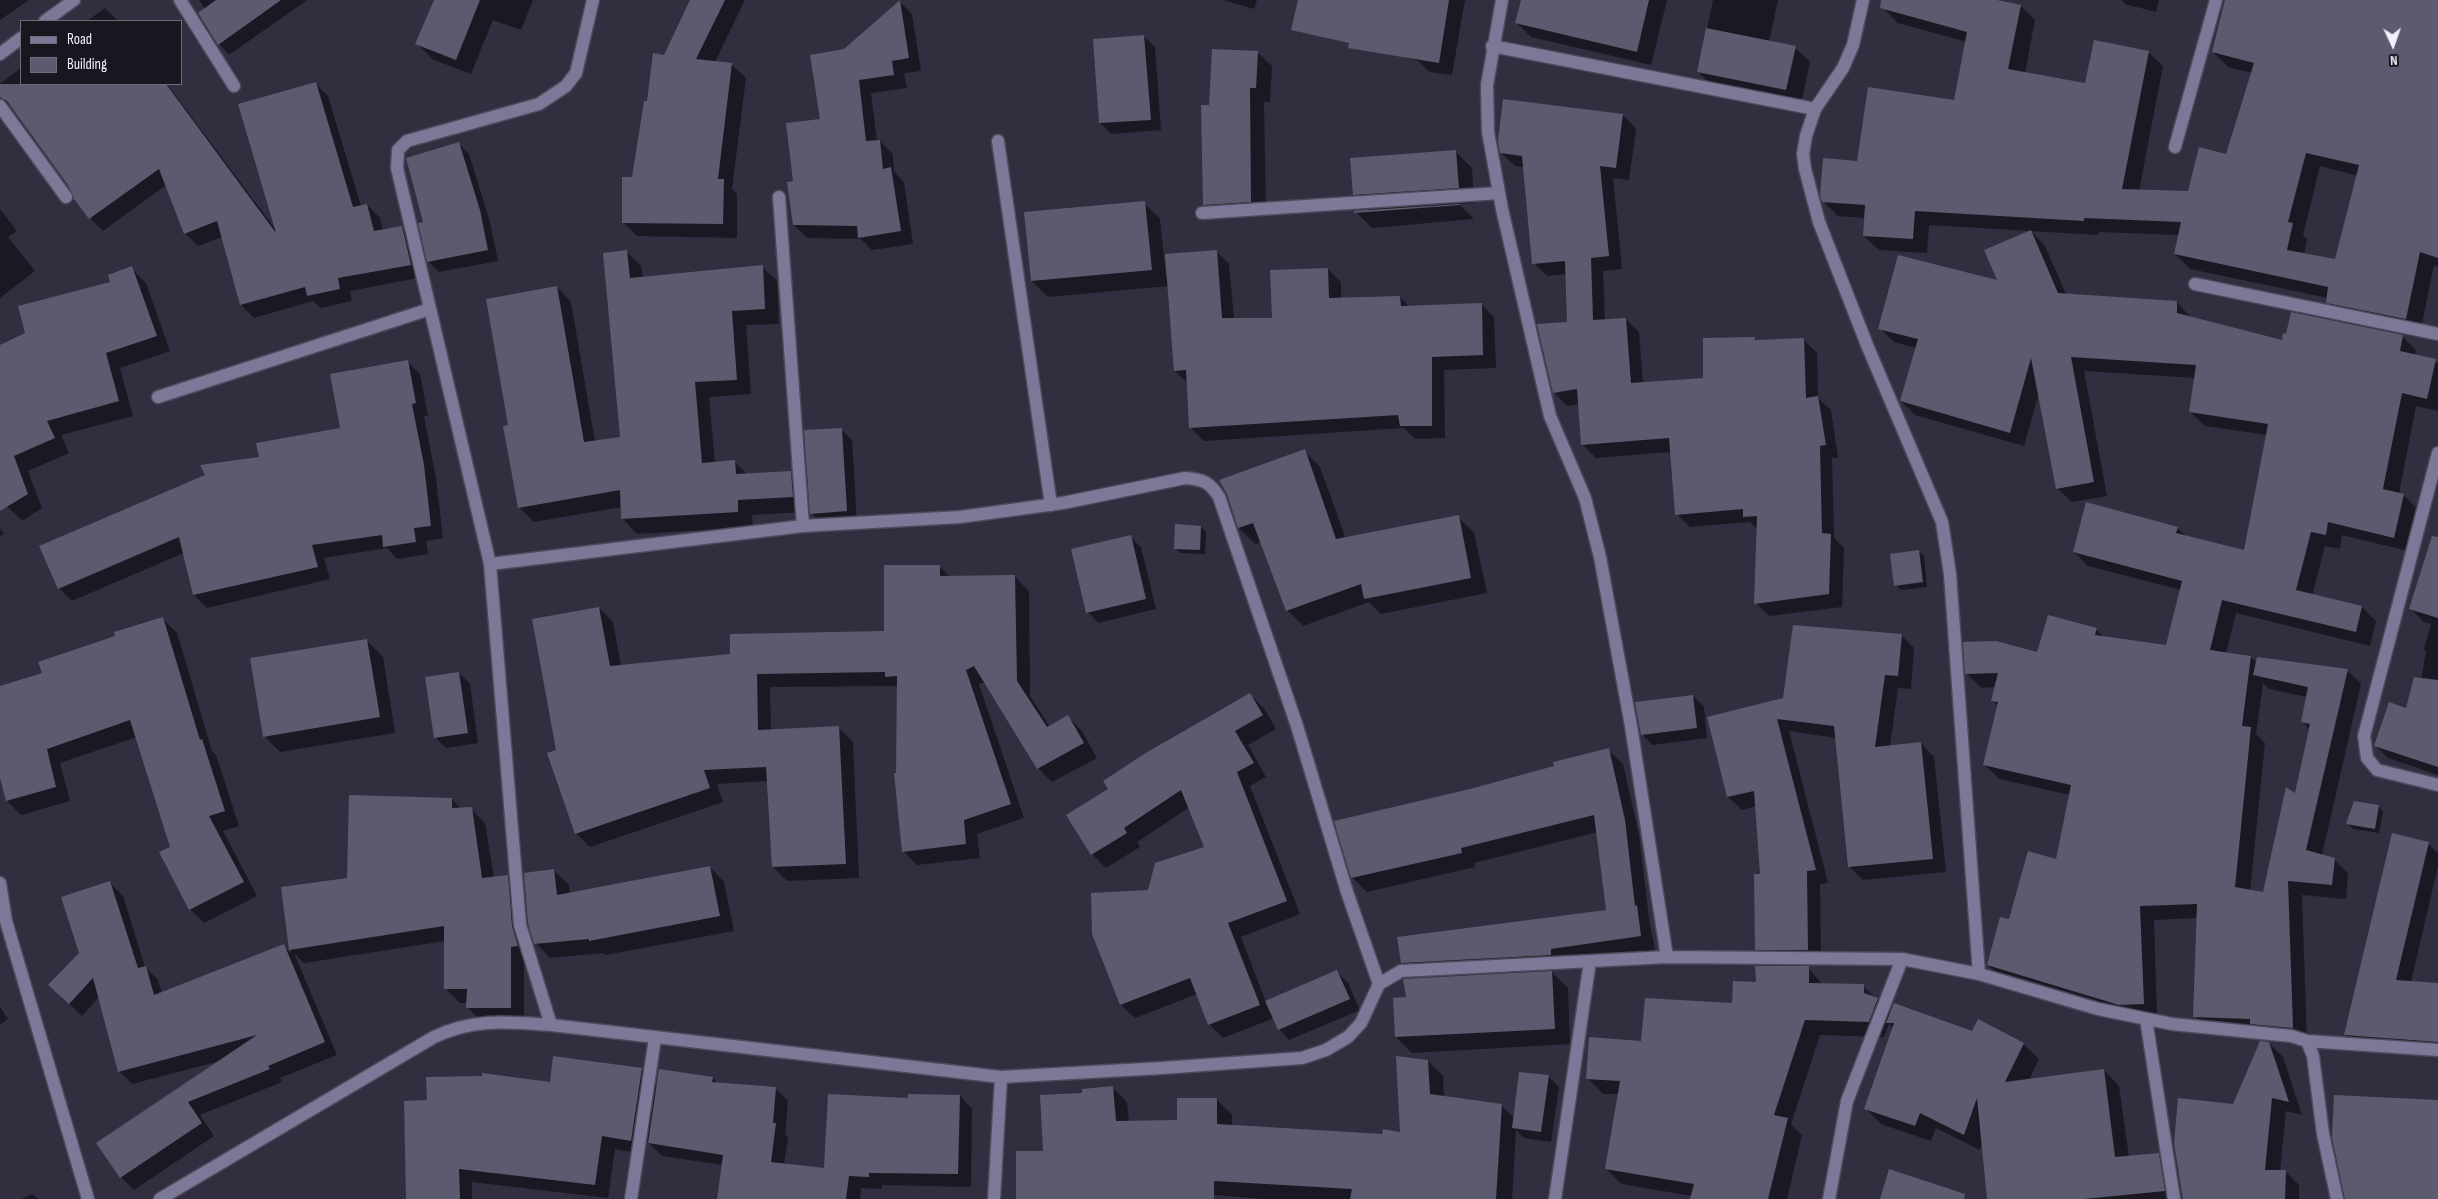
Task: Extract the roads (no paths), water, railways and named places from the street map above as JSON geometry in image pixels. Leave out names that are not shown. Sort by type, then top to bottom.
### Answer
[{"type":"street","points":[[46,20],[74,0]]},
{"type":"street","points":[[180,0],[234,86]]},
{"type":"street","points":[[550,1025],[520,925],[490,564],[397,168],[398,150],[407,141],[539,104],[566,86],[576,73],[593,0]]},
{"type":"street","points":[[1502,0],[1492,46],[1487,85],[1488,132],[1499,193],[1550,416],[1585,498],[1600,557],[1631,726],[1667,957]]},
{"type":"street","points":[[1864,0],[1853,45],[1843,68],[1815,109],[1806,136],[1803,154],[1819,222],[1867,345],[1942,522],[1945,537],[1978,974]]},
{"type":"street","points":[[2175,147],[2216,0]]},
{"type":"street","points":[[0,54],[20,39]]},
{"type":"street","points":[[1492,46],[1815,109]]},
{"type":"street","points":[[0,106],[66,197]]},
{"type":"street","points":[[998,141],[1051,505]]},
{"type":"street","points":[[1202,213],[1499,193]]},
{"type":"street","points":[[779,197],[803,526]]},
{"type":"street","points":[[2195,284],[2438,334]]},
{"type":"street","points":[[158,397],[430,309]]},
{"type":"street","points":[[2438,453],[2364,736],[2367,758],[2377,770],[2438,785]]},
{"type":"street","points":[[490,564],[803,526],[960,517],[1051,505],[1185,478],[1204,481],[1216,491],[1294,717],[1347,892],[1379,984]]},
{"type":"street","points":[[0,883],[6,921],[88,1199]]},
{"type":"street","points":[[160,1199],[434,1037],[455,1027],[491,1022],[550,1025],[1001,1077],[1302,1058],[1326,1050],[1348,1036],[1361,1023],[1379,984],[1392,975],[1410,970],[1667,957],[1902,959],[1978,974],[2098,1009],[2172,1024],[2291,1036],[2307,1041],[2438,1050]]},
{"type":"street","points":[[1829,1199],[1847,1101],[1902,959]]},
{"type":"street","points":[[1555,1199],[1590,961]]},
{"type":"street","points":[[2146,1019],[2174,1199]]},
{"type":"street","points":[[631,1199],[655,1038]]},
{"type":"street","points":[[2307,1041],[2313,1056],[2323,1134],[2337,1199]]},
{"type":"street","points":[[994,1199],[1001,1077]]}]
